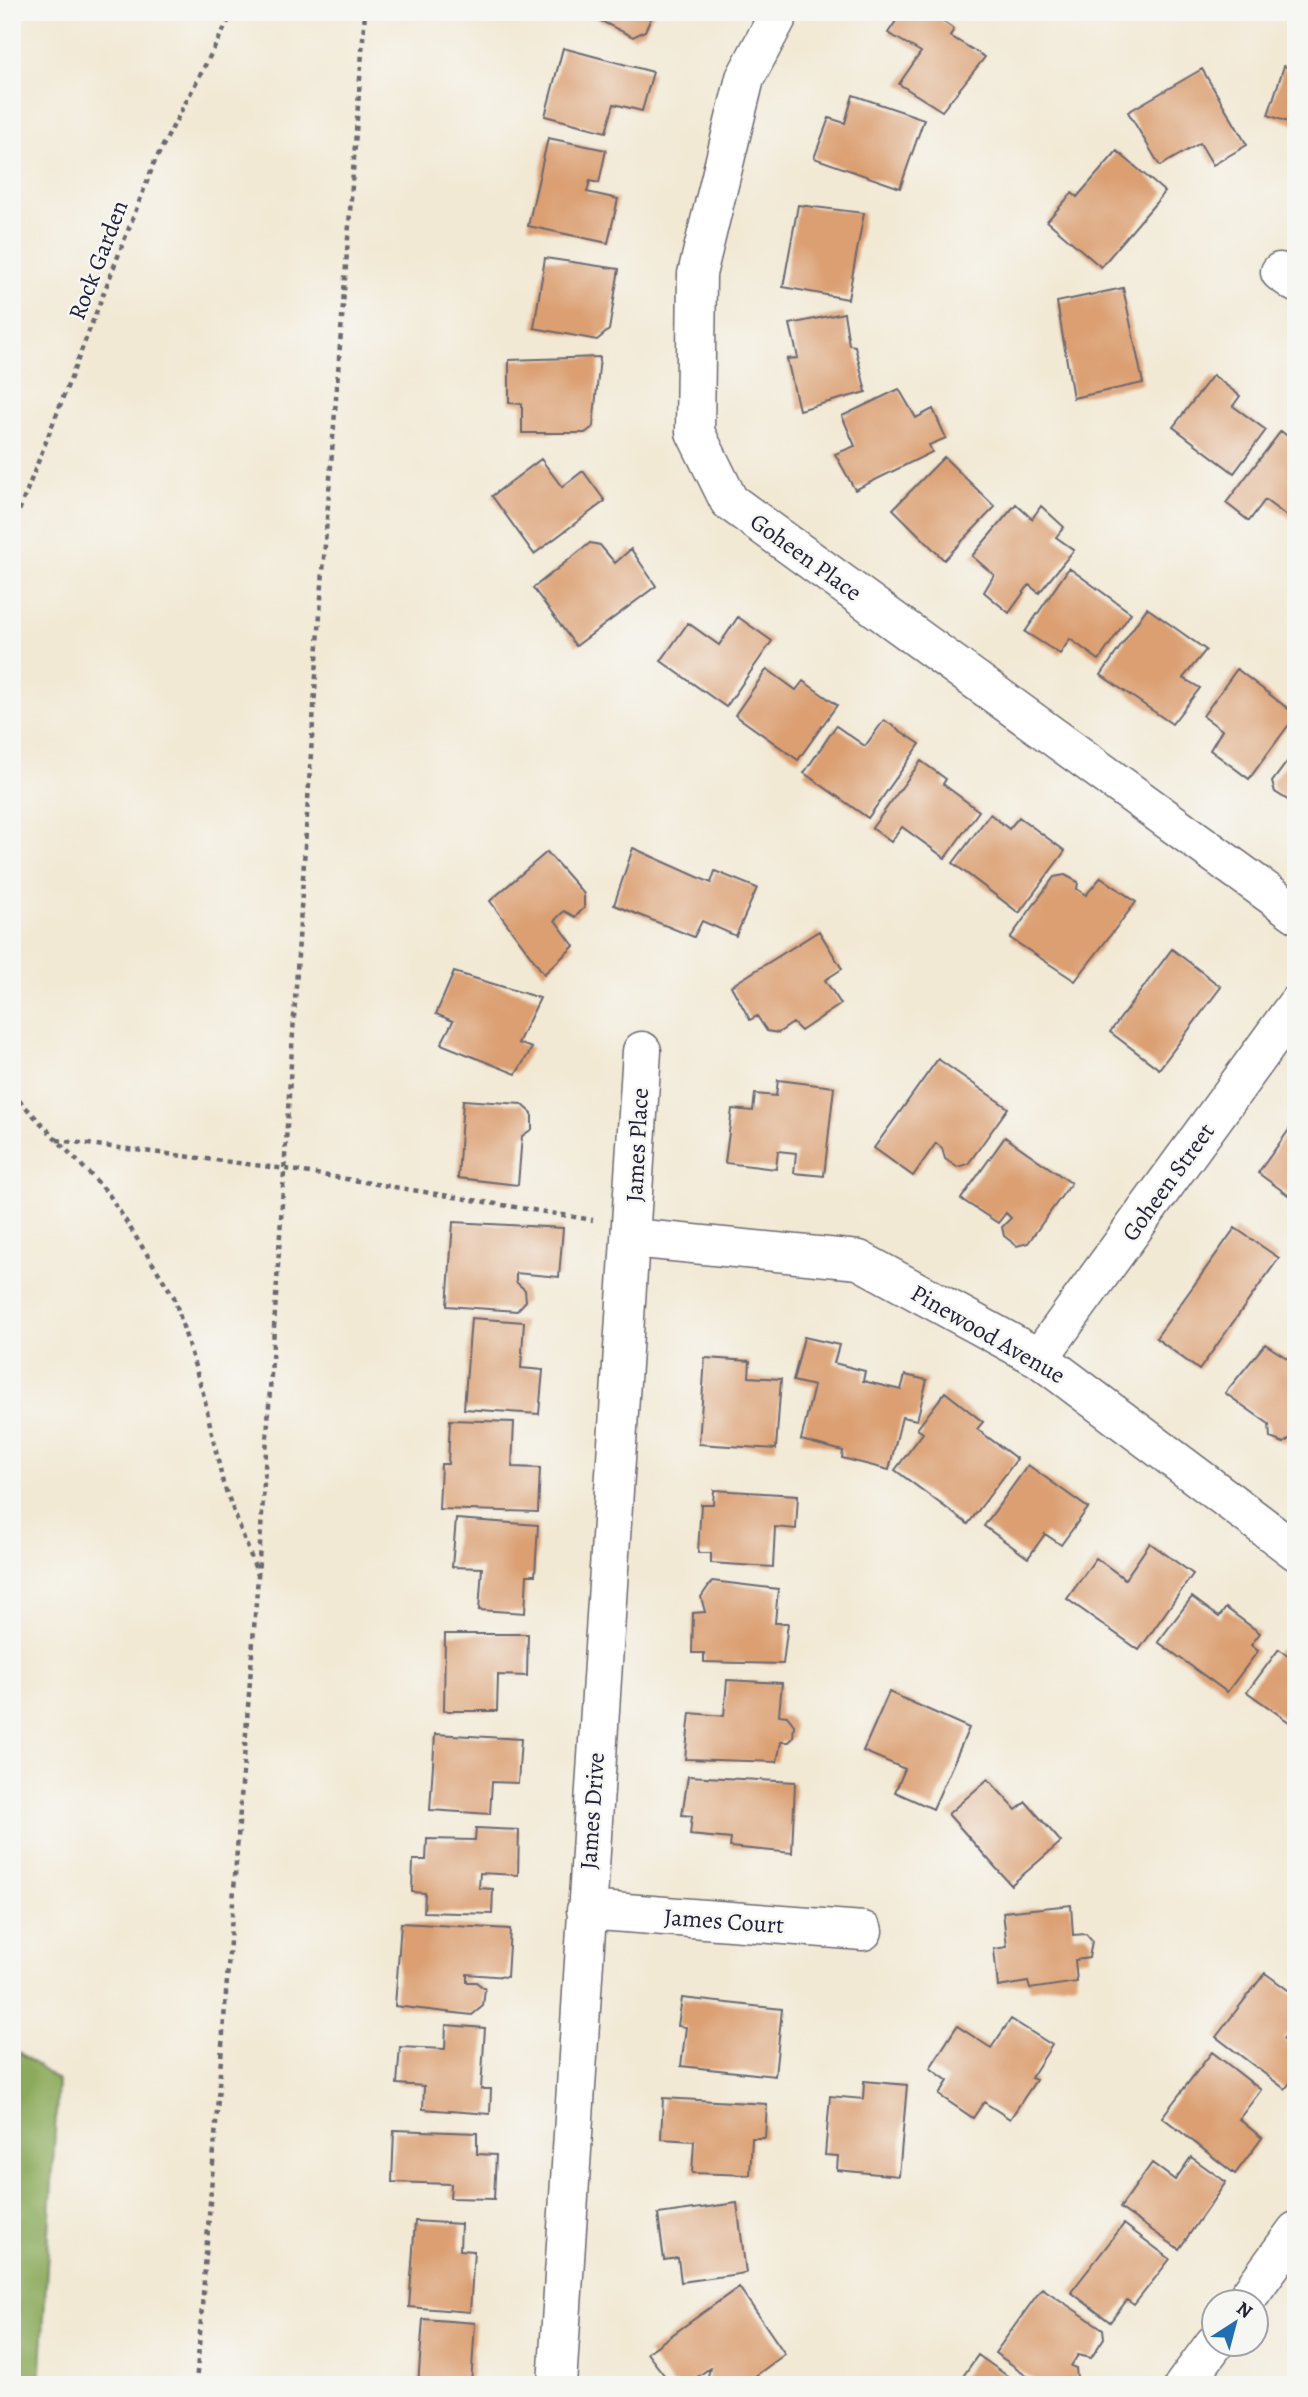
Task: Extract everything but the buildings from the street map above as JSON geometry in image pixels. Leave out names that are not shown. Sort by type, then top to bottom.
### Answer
[{"type":"street","name":"Goheen Place","points":[[780,12],[745,78],[696,274],[695,432],[729,501],[1296,914]]},
{"type":"street","name":"Goheen Street","points":[[1039,1358],[1296,1005]]},
{"type":"street","name":"James Place","points":[[632,1238],[642,1051]]},
{"type":"street","name":"Pinewood Avenue","points":[[632,1238],[859,1260],[1039,1358],[1296,1551]]},
{"type":"street","name":"James Drive","points":[[557,2385],[632,1238]]},
{"type":"street","name":"James Court","points":[[586,1910],[863,1931]]},
{"type":"street","points":[[1254,2288],[1296,2231]]},
{"type":"street","points":[[1184,2385],[1203,2358]]},
{"type":"path","name":"Rock Garden","points":[[12,529],[155,161],[233,12]]},
{"type":"path","points":[[196,2385],[258,1576],[321,598],[365,12]]},
{"type":"path","points":[[12,1093],[108,1193],[174,1297],[203,1393],[223,1483],[258,1576]]},
{"type":"path","points":[[57,1140],[286,1169],[588,1218],[632,1238]]},
{"type":"green space","points":[[12,2047],[58,2081],[40,2385],[12,2385]]}]
